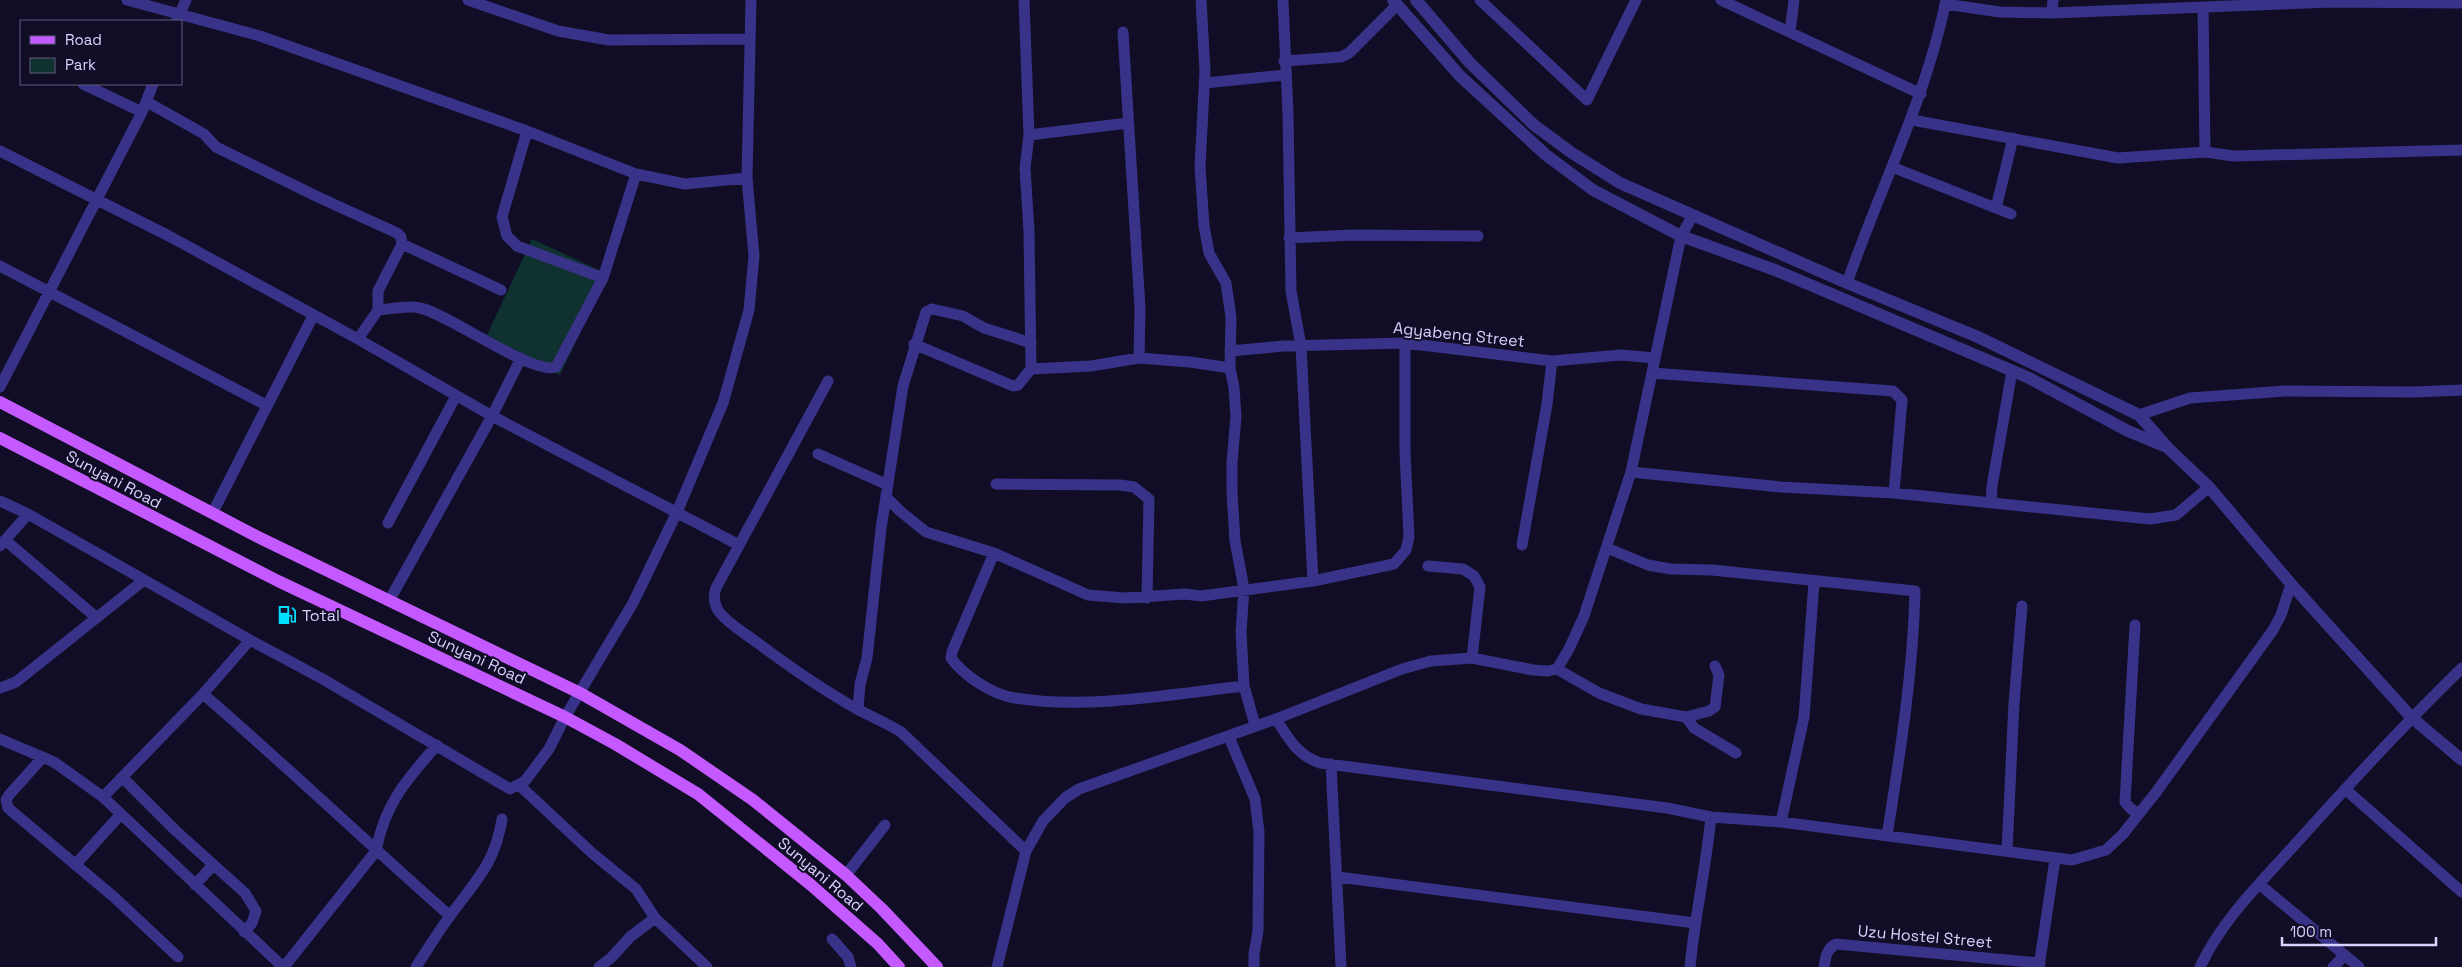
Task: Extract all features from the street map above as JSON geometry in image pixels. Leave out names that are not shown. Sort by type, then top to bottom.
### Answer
[{"type":"main road","points":[[0,402],[260,538],[580,693],[680,750],[753,800],[846,875],[882,908],[937,967]]},
{"type":"main road","name":"Sunyani Road","points":[[0,438],[270,577],[565,717],[615,744],[698,794],[811,885],[878,944],[899,967]]},
{"type":"street","points":[[127,0],[177,18],[260,36],[527,131],[636,174],[685,184],[747,178]]},
{"type":"street","points":[[177,18],[186,0]]},
{"type":"street","points":[[468,0],[558,31],[609,40],[749,38]]},
{"type":"street","points":[[0,501],[28,514],[250,640],[321,678],[510,788],[519,785],[533,771],[549,750],[565,717],[632,603],[677,512],[723,402],[749,310],[754,256],[747,178],[751,0]]},
{"type":"street","points":[[914,344],[1013,386],[1018,385],[1031,369],[1029,231],[1025,168],[1029,135],[1024,0]]},
{"type":"street","points":[[1201,0],[1205,83],[1200,167],[1204,226],[1209,253],[1226,282],[1230,317],[1230,368],[1236,416],[1232,463],[1235,541],[1244,589],[1241,632],[1244,686],[1255,725]]},
{"type":"street","points":[[1416,0],[1470,63],[1534,125],[1572,153],[1620,183],[1847,283],[1978,337],[2139,415],[2167,447],[2209,487],[2291,584],[2411,717],[2462,760]]},
{"type":"street","points":[[1480,0],[1587,100],[1636,0]]},
{"type":"street","points":[[1721,0],[1921,94]]},
{"type":"street","points":[[1790,32],[1794,0]]},
{"type":"street","points":[[2052,0],[2052,13]]},
{"type":"street","points":[[1282,1],[1288,114],[1291,291],[1301,346],[1313,582]]},
{"type":"street","points":[[1847,283],[1912,120],[1931,62],[1946,2],[2000,12],[2052,13],[2203,8],[2312,1],[2462,3]]},
{"type":"street","points":[[1284,61],[1341,57],[1349,53],[1395,2],[1460,76],[1546,155],[1593,190],[1681,236],[1775,270],[2059,392],[2128,431],[2167,447]]},
{"type":"street","points":[[2203,8],[2205,152]]},
{"type":"street","points":[[1123,32],[1140,308],[1139,358]]},
{"type":"street","points":[[1205,83],[1285,75]]},
{"type":"street","points":[[86,85],[144,107],[204,134],[216,147],[397,233],[401,237],[402,244],[378,291],[378,310],[358,339]]},
{"type":"street","points":[[0,387],[144,107],[153,85]]},
{"type":"street","points":[[1912,120],[2118,158],[2205,152],[2234,156],[2462,150]]},
{"type":"street","points":[[1029,135],[1128,123]]},
{"type":"street","points":[[527,131],[502,218],[507,236],[517,246],[603,278]]},
{"type":"street","points":[[1996,208],[2013,138]]},
{"type":"street","points":[[0,151],[169,236],[358,339],[492,416],[739,545]]},
{"type":"street","points":[[1892,168],[2011,214]]},
{"type":"street","points":[[378,310],[412,307],[426,310],[522,358],[546,368],[556,367],[603,278],[636,174]]},
{"type":"street","points":[[997,967],[1026,851],[1043,821],[1065,798],[1079,789],[1229,737],[1255,725],[1276,719],[1402,669],[1431,661],[1472,658],[1523,669],[1548,672],[1557,669],[1584,616],[1631,472],[1681,236],[1693,215]]},
{"type":"street","points":[[1289,238],[1352,235],[1478,236]]},
{"type":"street","points":[[402,244],[501,290]]},
{"type":"street","points":[[0,266],[266,405]]},
{"type":"street","points":[[858,709],[860,684],[867,658],[887,491],[903,386],[914,344],[926,312],[932,309],[963,316],[984,328],[1031,343]]},
{"type":"street","points":[[213,512],[313,316]]},
{"type":"street","points":[[818,454],[887,491],[900,511],[926,532],[994,553],[1088,595],[1148,598],[1185,594],[1201,596],[1244,589],[1313,582],[1394,564],[1406,550],[1409,537],[1405,452],[1405,343]]},
{"type":"street","name":"Agyabeng Street","points":[[1230,350],[1405,343],[1552,361],[1621,355],[1655,358]]},
{"type":"street","points":[[389,601],[492,416],[522,358]]},
{"type":"street","points":[[1031,369],[1091,366],[1139,358],[1190,362],[1230,368]]},
{"type":"street","points":[[1522,545],[1547,404],[1552,361]]},
{"type":"street","points":[[1991,503],[2012,371]]},
{"type":"street","points":[[1652,373],[1893,391],[1902,400],[1894,493]]},
{"type":"street","points":[[828,381],[714,594],[719,612],[787,665],[858,709],[879,718],[901,732],[1026,851]]},
{"type":"street","points":[[2139,415],[2190,398],[2285,391],[2414,392],[2462,390]]},
{"type":"street","points":[[388,523],[456,396]]},
{"type":"street","points":[[1631,472],[1781,488],[1894,493],[2131,518],[2164,519],[2176,515],[2209,487]]},
{"type":"street","points":[[996,484],[1120,485],[1134,487],[1148,499],[1148,598]]},
{"type":"street","points":[[28,514],[3,543],[97,618]]},
{"type":"street","points":[[1607,548],[1648,565],[1671,569],[1712,570],[1915,591],[1915,634],[1906,720],[1887,836]]},
{"type":"street","points":[[994,553],[952,652],[952,658],[970,679],[1013,698],[1047,701],[1110,701],[1244,686]]},
{"type":"street","points":[[1428,566],[1463,569],[1474,576],[1480,587],[1472,658]]},
{"type":"street","points":[[0,688],[16,682],[144,580]]},
{"type":"street","points":[[1781,822],[1804,717],[1814,582]]},
{"type":"street","points":[[1276,719],[1291,744],[1307,758],[1331,764],[1667,808],[1711,817],[1781,822],[2072,860],[2106,850],[2123,834],[2139,814],[2273,630],[2281,615],[2291,584]]},
{"type":"street","points":[[2007,851],[2014,703],[2022,606]]},
{"type":"street","points":[[2135,625],[2125,802],[2139,814]]},
{"type":"street","points":[[103,797],[203,694],[250,640]]},
{"type":"street","points":[[1557,669],[1599,693],[1641,709],[1686,717],[1709,711],[1715,707],[1719,675],[1715,666]]},
{"type":"street","points":[[2200,967],[2218,934],[2259,884],[2411,717],[2462,668]]},
{"type":"street","points":[[203,694],[259,742],[376,851],[450,916]]},
{"type":"street","points":[[1686,717],[1694,728],[1736,753]]},
{"type":"street","points":[[1229,737],[1255,799],[1258,824],[1258,931],[1254,967]]},
{"type":"street","points":[[0,739],[54,762],[103,797],[283,967],[376,851],[380,829],[388,809],[406,780],[437,745]]},
{"type":"street","points":[[44,757],[9,794],[6,800],[8,808],[114,897],[178,957]]},
{"type":"street","points":[[1331,764],[1341,967]]},
{"type":"street","points":[[122,777],[213,865],[245,893],[256,911],[252,923],[244,932]]},
{"type":"street","points":[[519,785],[592,853],[636,889],[655,918],[707,967]]},
{"type":"street","points":[[2345,789],[2462,892]]},
{"type":"street","points":[[75,865],[121,814]]},
{"type":"street","points":[[1690,967],[1695,923],[1706,866],[1711,817]]},
{"type":"street","points":[[416,967],[450,916],[487,867],[499,842],[502,819]]},
{"type":"street","points":[[846,875],[885,825]]},
{"type":"street","points":[[2039,965],[2055,859]]},
{"type":"street","points":[[195,885],[213,865]]},
{"type":"street","points":[[1338,876],[1695,923]]},
{"type":"street","points":[[2259,884],[2359,967]]},
{"type":"street","points":[[599,967],[655,918]]},
{"type":"street","points":[[832,939],[848,957],[852,967]]},
{"type":"street","name":"Uzu Hostel Street","points":[[1824,967],[1827,953],[1836,944],[2039,965]]},
{"type":"street","points":[[2332,967],[2345,955]]},
{"type":"green space","points":[[532,239],[608,274],[560,375],[486,337]]},
{"type":"place","name":"Total","points":[[287,615]]}]
